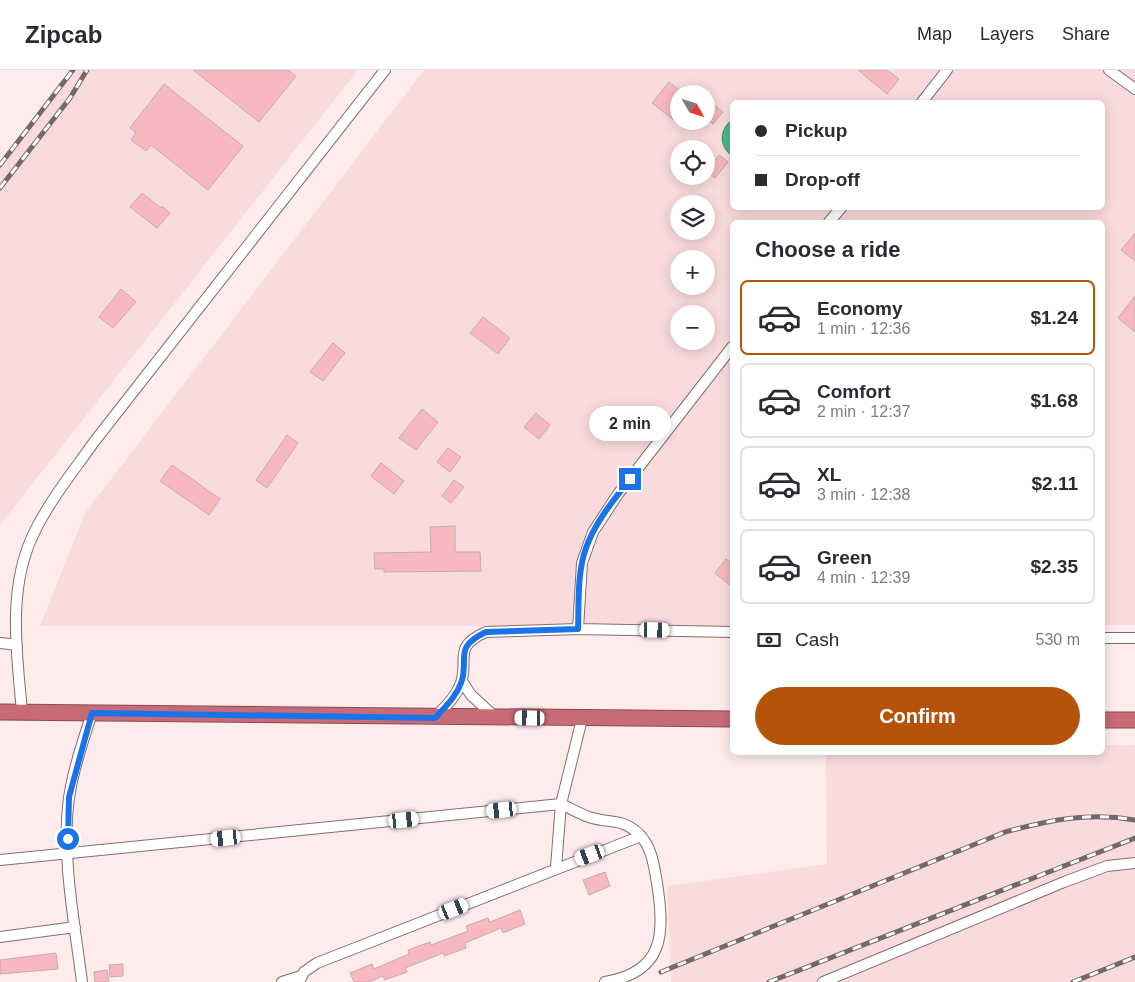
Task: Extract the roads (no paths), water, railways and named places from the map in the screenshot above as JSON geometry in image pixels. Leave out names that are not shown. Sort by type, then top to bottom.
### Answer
[{"type":"highway","points":[[0,712],[435,718],[730,719]]},
{"type":"highway","points":[[1105,720],[1135,720]]},
{"type":"street","points":[[22,712],[17,645],[18,584],[25,555],[33,534],[57,493],[94,442],[385,70]]},
{"type":"street","points":[[924,100],[948,70]]},
{"type":"street","points":[[1109,70],[1135,89]]},
{"type":"street","points":[[831,220],[839,210]]},
{"type":"street","points":[[578,629],[582,563],[593,532],[618,494],[730,350]]},
{"type":"street","points":[[435,718],[450,702],[462,681],[463,654],[468,645],[474,637],[486,632],[578,629],[730,632]]},
{"type":"street","points":[[1105,638],[1135,638]]},
{"type":"street","points":[[0,643],[17,645]]},
{"type":"street","points":[[462,681],[471,695],[496,718]]},
{"type":"street","points":[[82,982],[66,824],[69,797],[92,713]]},
{"type":"street","points":[[556,867],[561,804],[582,718]]},
{"type":"street","points":[[0,860],[68,855],[561,804],[589,817],[622,822],[641,836],[651,854],[661,921],[659,939],[654,955],[643,968],[623,979],[605,982]]},
{"type":"street","points":[[282,982],[300,979],[317,963],[556,867],[641,836]]},
{"type":"street","points":[[823,982],[1064,882],[1108,866],[1135,863]]},
{"type":"street","points":[[0,937],[75,927]]},
{"type":"railway","points":[[0,165],[73,70]]},
{"type":"railway","points":[[0,188],[70,98],[87,70]]},
{"type":"railway","points":[[661,972],[1005,832],[1069,818],[1101,817],[1135,820]]},
{"type":"railway","points":[[769,982],[1135,838]]},
{"type":"railway","points":[[1073,982],[1135,957]]}]
